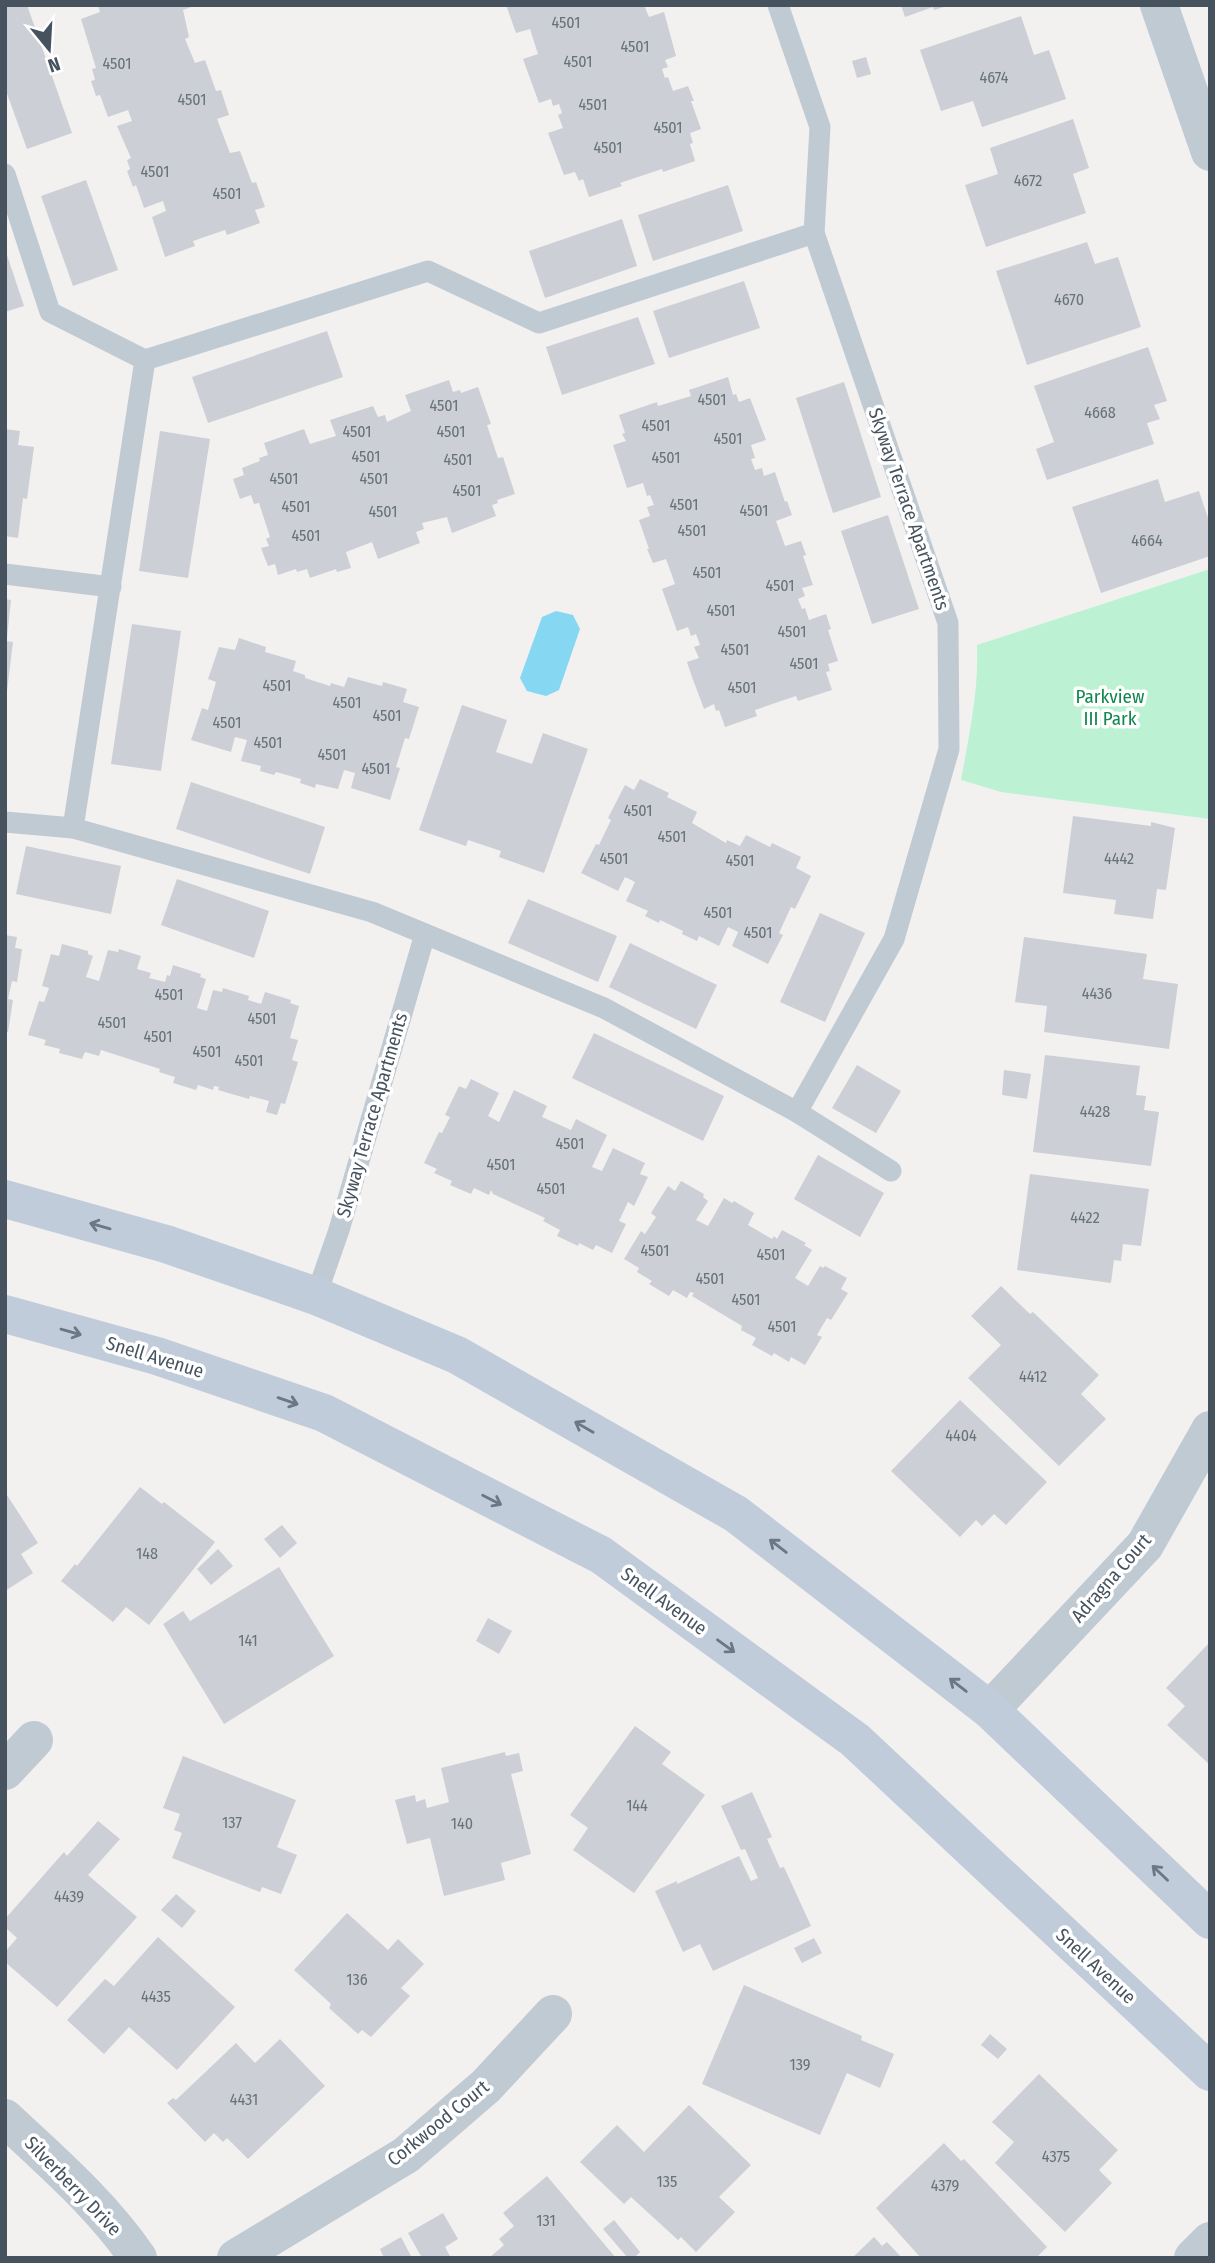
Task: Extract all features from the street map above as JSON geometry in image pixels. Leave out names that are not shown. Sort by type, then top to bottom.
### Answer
[{"type":"main road","points":[[5,1199],[166,1244],[316,1296],[457,1355],[736,1514],[990,1710],[1210,1920]]},
{"type":"main road","name":"Snell Avenue","points":[[5,1314],[157,1356],[324,1413],[601,1555],[855,1740],[1210,2072]]},
{"type":"street","points":[[1159,5],[1210,152]]},
{"type":"street","name":"Adragna Court","points":[[990,1710],[1145,1545],[1210,1430]]},
{"type":"street","points":[[5,1771],[34,1740]]},
{"type":"street","name":"Corkwood Court","points":[[236,2258],[406,2155],[486,2086],[553,2014]]},
{"type":"street","name":"Silverberry Drive","points":[[5,2118],[60,2169],[122,2235],[138,2258]]},
{"type":"street","points":[[1193,2258],[1210,2241]]},
{"type":"lane","points":[[5,174],[50,312],[145,360],[428,271],[538,323],[814,233],[820,127],[778,5]]},
{"type":"lane","name":"Skyway Terrace Apartments","points":[[797,1112],[894,939],[949,749],[948,622],[814,233]]},
{"type":"lane","points":[[73,828],[145,360]]},
{"type":"lane","points":[[5,574],[111,587]]},
{"type":"lane","points":[[5,822],[73,828],[372,912],[604,1008],[797,1112],[891,1171]]},
{"type":"lane","name":"Skyway Terrace Apartments","points":[[316,1296],[339,1230],[425,934]]},
{"type":"green space","name":"Parkview III Park","points":[[1210,569],[1210,819],[1001,792],[961,780],[975,696],[977,645]]},
{"type":"water","points":[[556,611],[573,615],[580,629],[559,690],[546,696],[527,691],[520,678],[542,617]]},
{"type":"building","points":[[27,5],[72,133],[27,149],[5,88],[5,6]]},
{"type":"building","points":[[98,5],[197,5],[183,10],[189,37],[185,39],[195,63],[205,60],[216,91],[221,90],[229,115],[217,119],[230,153],[240,151],[252,183],[256,182],[265,207],[255,210],[260,223],[227,235],[225,230],[193,241],[195,246],[165,257],[152,217],[166,211],[163,201],[144,208],[136,185],[133,187],[127,171],[130,169],[127,160],[131,158],[117,126],[132,121],[128,110],[108,117],[100,95],[96,96],[91,81],[95,80],[92,69],[96,68],[81,19],[100,12]]},
{"type":"building","points":[[506,5],[644,5],[649,17],[664,12],[676,56],[665,60],[668,67],[662,69],[673,91],[688,86],[694,101],[691,101],[701,129],[690,133],[695,161],[620,183],[622,186],[589,197],[583,179],[579,181],[575,172],[564,175],[548,133],[563,128],[558,115],[562,113],[559,104],[553,106],[551,99],[539,103],[523,59],[538,54],[530,29],[516,33]]},
{"type":"building","points":[[901,5],[947,6],[934,10],[933,7],[905,17]]},
{"type":"building","points":[[1021,16],[1034,55],[1049,50],[1066,99],[982,127],[973,101],[941,111],[920,50]]},
{"type":"building","points":[[866,57],[871,74],[857,78],[852,61]]},
{"type":"building","points":[[1073,119],[1089,168],[1073,174],[1086,213],[986,247],[965,185],[998,174],[990,148]]},
{"type":"building","points":[[86,180],[118,270],[73,286],[41,196]]},
{"type":"building","points":[[728,185],[743,231],[653,261],[638,215]]},
{"type":"building","points":[[622,219],[637,266],[545,298],[529,251]]},
{"type":"building","points":[[1087,242],[1095,264],[1118,257],[1141,327],[1027,365],[996,271]]},
{"type":"building","points":[[5,249],[24,306],[5,312]]},
{"type":"building","points":[[744,281],[760,328],[669,358],[653,311]]},
{"type":"building","points":[[638,317],[655,364],[562,395],[546,347]]},
{"type":"building","points":[[327,331],[343,377],[208,423],[192,377]]},
{"type":"building","points":[[1148,347],[1167,401],[1154,405],[1160,419],[1147,423],[1154,444],[1047,480],[1036,449],[1054,442],[1034,386]]},
{"type":"building","points":[[728,377],[733,395],[736,394],[739,402],[750,398],[766,440],[751,445],[755,458],[751,459],[755,470],[762,468],[764,476],[775,472],[792,515],[776,521],[785,546],[801,541],[806,555],[803,556],[813,585],[802,588],[805,596],[798,599],[809,620],[826,614],[838,661],[828,664],[830,671],[826,672],[832,690],[798,701],[796,696],[755,710],[757,716],[725,727],[714,704],[704,709],[692,677],[687,662],[699,658],[694,647],[700,645],[696,634],[691,636],[688,627],[677,631],[662,589],[675,584],[666,559],[653,563],[647,549],[639,520],[650,516],[647,507],[654,505],[650,495],[647,496],[643,483],[627,488],[613,445],[626,441],[619,415],[657,402],[658,406],[691,396],[689,390]]},
{"type":"building","points":[[449,380],[453,392],[460,390],[461,393],[478,387],[491,424],[487,425],[498,458],[503,457],[515,494],[497,500],[498,503],[492,505],[496,516],[452,533],[447,517],[422,523],[424,529],[416,532],[420,543],[378,559],[372,542],[346,552],[351,568],[337,572],[336,569],[310,578],[307,569],[297,572],[296,569],[278,575],[275,564],[268,566],[261,548],[269,546],[266,539],[270,537],[259,503],[254,504],[251,495],[240,499],[233,479],[244,475],[242,468],[268,455],[264,443],[304,429],[310,444],[336,436],[330,420],[373,406],[378,417],[385,415],[387,422],[411,411],[405,395]]},
{"type":"building","points":[[844,382],[881,497],[833,513],[796,398]]},
{"type":"building","points":[[5,429],[20,431],[18,445],[34,447],[27,499],[23,498],[18,538],[5,536]]},
{"type":"building","points":[[160,431],[210,439],[188,578],[139,571]]},
{"type":"building","points":[[1158,479],[1165,502],[1199,491],[1210,524],[1210,556],[1101,593],[1072,507]]},
{"type":"building","points":[[888,515],[919,609],[872,624],[841,531]]},
{"type":"building","points":[[5,599],[11,600],[7,638],[5,638]]},
{"type":"building","points":[[132,624],[181,631],[161,771],[111,764]]},
{"type":"building","points":[[239,638],[266,647],[265,652],[296,661],[293,671],[330,686],[331,683],[344,687],[348,677],[407,689],[403,702],[419,707],[409,739],[405,738],[396,767],[400,768],[390,800],[351,788],[355,773],[344,770],[338,789],[316,784],[315,788],[300,783],[301,779],[260,771],[261,766],[241,761],[247,740],[235,737],[231,752],[191,740],[202,708],[208,710],[216,682],[208,679],[219,647],[235,650]]},
{"type":"building","points":[[5,641],[13,642],[7,691],[5,691]]},
{"type":"building","points":[[462,705],[507,720],[496,752],[532,764],[543,733],[588,749],[544,873],[499,857],[501,851],[468,840],[466,846],[419,830]]},
{"type":"building","points":[[640,779],[669,793],[667,797],[697,812],[692,823],[726,843],[727,840],[740,846],[746,835],[770,847],[772,843],[801,857],[796,868],[811,876],[795,909],[791,907],[779,933],[783,935],[768,964],[732,946],[738,932],[728,927],[719,946],[699,936],[697,941],[682,934],[683,931],[645,916],[648,911],[626,901],[635,882],[625,877],[618,891],[581,873],[596,844],[599,845],[611,820],[608,818],[625,785],[634,790]]},
{"type":"building","points":[[191,782],[325,827],[310,874],[176,829]]},
{"type":"building","points":[[1073,816],[1151,826],[1151,822],[1175,828],[1166,890],[1157,889],[1153,919],[1114,914],[1116,900],[1063,893]]},
{"type":"building","points":[[26,846],[121,866],[111,914],[16,894]]},
{"type":"building","points":[[177,879],[269,911],[254,958],[161,925]]},
{"type":"building","points":[[528,899],[617,936],[598,982],[508,943]]},
{"type":"building","points":[[820,913],[865,933],[825,1022],[780,1002]]},
{"type":"building","points":[[5,935],[17,937],[15,948],[22,949],[17,982],[12,981],[8,999],[13,1000],[8,1032],[5,1031]]},
{"type":"building","points":[[1024,937],[1147,954],[1143,979],[1178,984],[1169,1049],[1044,1032],[1047,1006],[1015,1002]]},
{"type":"building","points":[[630,943],[717,985],[696,1029],[609,987]]},
{"type":"building","points":[[62,944],[88,951],[88,954],[93,956],[86,977],[99,981],[108,950],[118,952],[119,949],[141,956],[137,969],[151,973],[149,978],[165,982],[173,965],[201,974],[200,977],[206,979],[197,1008],[207,1011],[213,990],[222,992],[223,988],[249,996],[248,1000],[261,1004],[265,992],[291,1000],[290,1003],[299,1006],[290,1038],[298,1040],[292,1060],[298,1062],[285,1104],[281,1103],[277,1115],[266,1112],[269,1101],[250,1096],[249,1099],[218,1090],[219,1087],[214,1086],[213,1090],[198,1085],[196,1090],[173,1083],[175,1077],[159,1072],[160,1069],[101,1050],[99,1056],[85,1052],[82,1059],[59,1053],[60,1049],[44,1045],[46,1040],[28,1035],[39,1001],[44,1002],[49,988],[42,986],[51,954],[59,956]]},
{"type":"building","points":[[594,1033],[724,1096],[703,1141],[572,1078]]},
{"type":"building","points":[[1045,1055],[1140,1066],[1136,1095],[1146,1096],[1144,1110],[1159,1112],[1151,1166],[1033,1152]]},
{"type":"building","points":[[857,1065],[901,1091],[876,1133],[832,1108]]},
{"type":"building","points":[[1004,1070],[1031,1074],[1027,1099],[1002,1095]]},
{"type":"building","points":[[471,1079],[499,1093],[488,1116],[499,1122],[514,1090],[547,1106],[542,1117],[571,1130],[576,1119],[607,1135],[592,1167],[602,1171],[613,1148],[645,1163],[640,1174],[648,1177],[634,1206],[628,1202],[619,1221],[626,1224],[612,1253],[596,1245],[593,1250],[579,1243],[578,1246],[557,1236],[560,1230],[543,1221],[545,1218],[493,1194],[491,1190],[489,1195],[474,1188],[471,1194],[450,1185],[452,1181],[434,1173],[437,1169],[424,1163],[439,1132],[442,1133],[450,1117],[445,1115],[459,1086],[466,1089]]},
{"type":"building","points":[[818,1155],[884,1193],[860,1237],[794,1199]]},
{"type":"building","points":[[1030,1174],[1149,1189],[1141,1246],[1123,1244],[1121,1261],[1114,1260],[1111,1283],[1017,1270]]},
{"type":"building","points":[[681,1181],[704,1194],[703,1197],[708,1201],[696,1220],[708,1226],[724,1198],[754,1213],[748,1225],[772,1239],[774,1236],[777,1239],[782,1230],[806,1243],[804,1245],[812,1250],[795,1278],[808,1286],[820,1266],[847,1278],[841,1289],[848,1293],[831,1320],[827,1318],[817,1335],[822,1337],[805,1365],[791,1357],[789,1362],[774,1353],[772,1356],[752,1345],[756,1338],[741,1330],[742,1326],[692,1296],[694,1293],[690,1292],[687,1298],[673,1290],[669,1296],[649,1284],[652,1281],[637,1272],[639,1268],[624,1259],[641,1231],[645,1234],[656,1217],[651,1213],[668,1186],[675,1191]]},
{"type":"building","points":[[1001,1286],[1030,1314],[1033,1312],[1099,1375],[1081,1394],[1106,1419],[1059,1466],[968,1378],[1001,1345],[971,1316]]},
{"type":"building","points":[[960,1400],[1047,1482],[1006,1525],[994,1514],[982,1526],[976,1520],[960,1537],[891,1471]]},
{"type":"building","points":[[140,1487],[215,1542],[149,1625],[126,1607],[113,1622],[61,1581],[75,1564],[77,1566]]},
{"type":"building","points":[[5,1492],[38,1543],[21,1554],[33,1573],[5,1591]]},
{"type":"building","points":[[282,1525],[297,1543],[280,1558],[264,1539]]},
{"type":"building","points":[[218,1549],[233,1566],[211,1585],[197,1569]]},
{"type":"building","points":[[279,1567],[334,1656],[224,1724],[163,1624],[183,1611],[190,1621]]},
{"type":"building","points":[[488,1618],[512,1631],[499,1654],[476,1641]]},
{"type":"building","points":[[1210,1642],[1210,1765],[1167,1725],[1185,1706],[1166,1688]]},
{"type":"building","points":[[635,1726],[671,1752],[662,1764],[705,1795],[634,1893],[573,1850],[588,1828],[570,1815]]},
{"type":"building","points":[[505,1752],[506,1756],[519,1753],[523,1771],[511,1774],[531,1854],[501,1863],[505,1880],[444,1896],[430,1838],[407,1844],[395,1800],[415,1795],[416,1802],[425,1799],[427,1808],[449,1802],[441,1768]]},
{"type":"building","points":[[183,1756],[296,1800],[277,1847],[297,1855],[281,1894],[262,1887],[260,1892],[172,1858],[182,1833],[174,1830],[180,1814],[163,1808]]},
{"type":"building","points":[[752,1792],[772,1837],[767,1839],[780,1868],[784,1867],[811,1926],[713,1971],[700,1944],[683,1952],[655,1891],[739,1856],[751,1881],[758,1878],[745,1849],[741,1850],[721,1806]]},
{"type":"building","points":[[98,1821],[120,1839],[88,1875],[137,1917],[57,2007],[5,1962],[5,1952],[17,1938],[5,1927],[5,1919],[64,1852],[67,1856]]},
{"type":"building","points":[[176,1894],[196,1911],[182,1928],[161,1910]]},
{"type":"building","points":[[347,1913],[388,1950],[398,1939],[424,1964],[401,1988],[410,1996],[371,2037],[362,2030],[358,2034],[329,2008],[331,2004],[294,1970]]},
{"type":"building","points":[[158,1937],[235,2007],[177,2070],[129,2027],[104,2054],[67,2020],[105,1979],[114,1986]]},
{"type":"building","points":[[814,1938],[822,1953],[802,1963],[794,1948]]},
{"type":"building","points":[[744,1985],[862,2036],[861,2040],[894,2054],[880,2088],[847,2073],[820,2135],[702,2084]]},
{"type":"building","points":[[990,2034],[1007,2049],[998,2059],[981,2045]]},
{"type":"building","points":[[280,2039],[325,2086],[248,2159],[227,2138],[223,2142],[214,2133],[205,2142],[167,2103],[173,2098],[176,2100],[236,2043],[255,2063]]},
{"type":"building","points":[[1039,2074],[1118,2150],[1099,2170],[1112,2183],[1065,2232],[995,2163],[1014,2142],[992,2122]]},
{"type":"building","points":[[689,2105],[751,2165],[719,2197],[735,2212],[696,2252],[681,2237],[678,2240],[631,2197],[624,2204],[580,2162],[617,2125],[644,2152]]},
{"type":"building","points":[[944,2143],[961,2161],[964,2159],[1047,2247],[1036,2258],[921,2258],[876,2208]]},
{"type":"building","points":[[547,2176],[616,2258],[489,2258],[504,2245],[499,2239],[514,2226],[503,2213]]},
{"type":"building","points":[[443,2213],[458,2239],[445,2247],[451,2258],[422,2258],[408,2233]]},
{"type":"building","points":[[614,2220],[640,2252],[634,2258],[628,2258],[603,2229]]},
{"type":"building","points":[[401,2237],[412,2258],[384,2258],[380,2249]]},
{"type":"building","points":[[874,2237],[882,2246],[887,2242],[902,2258],[852,2258]]}]
